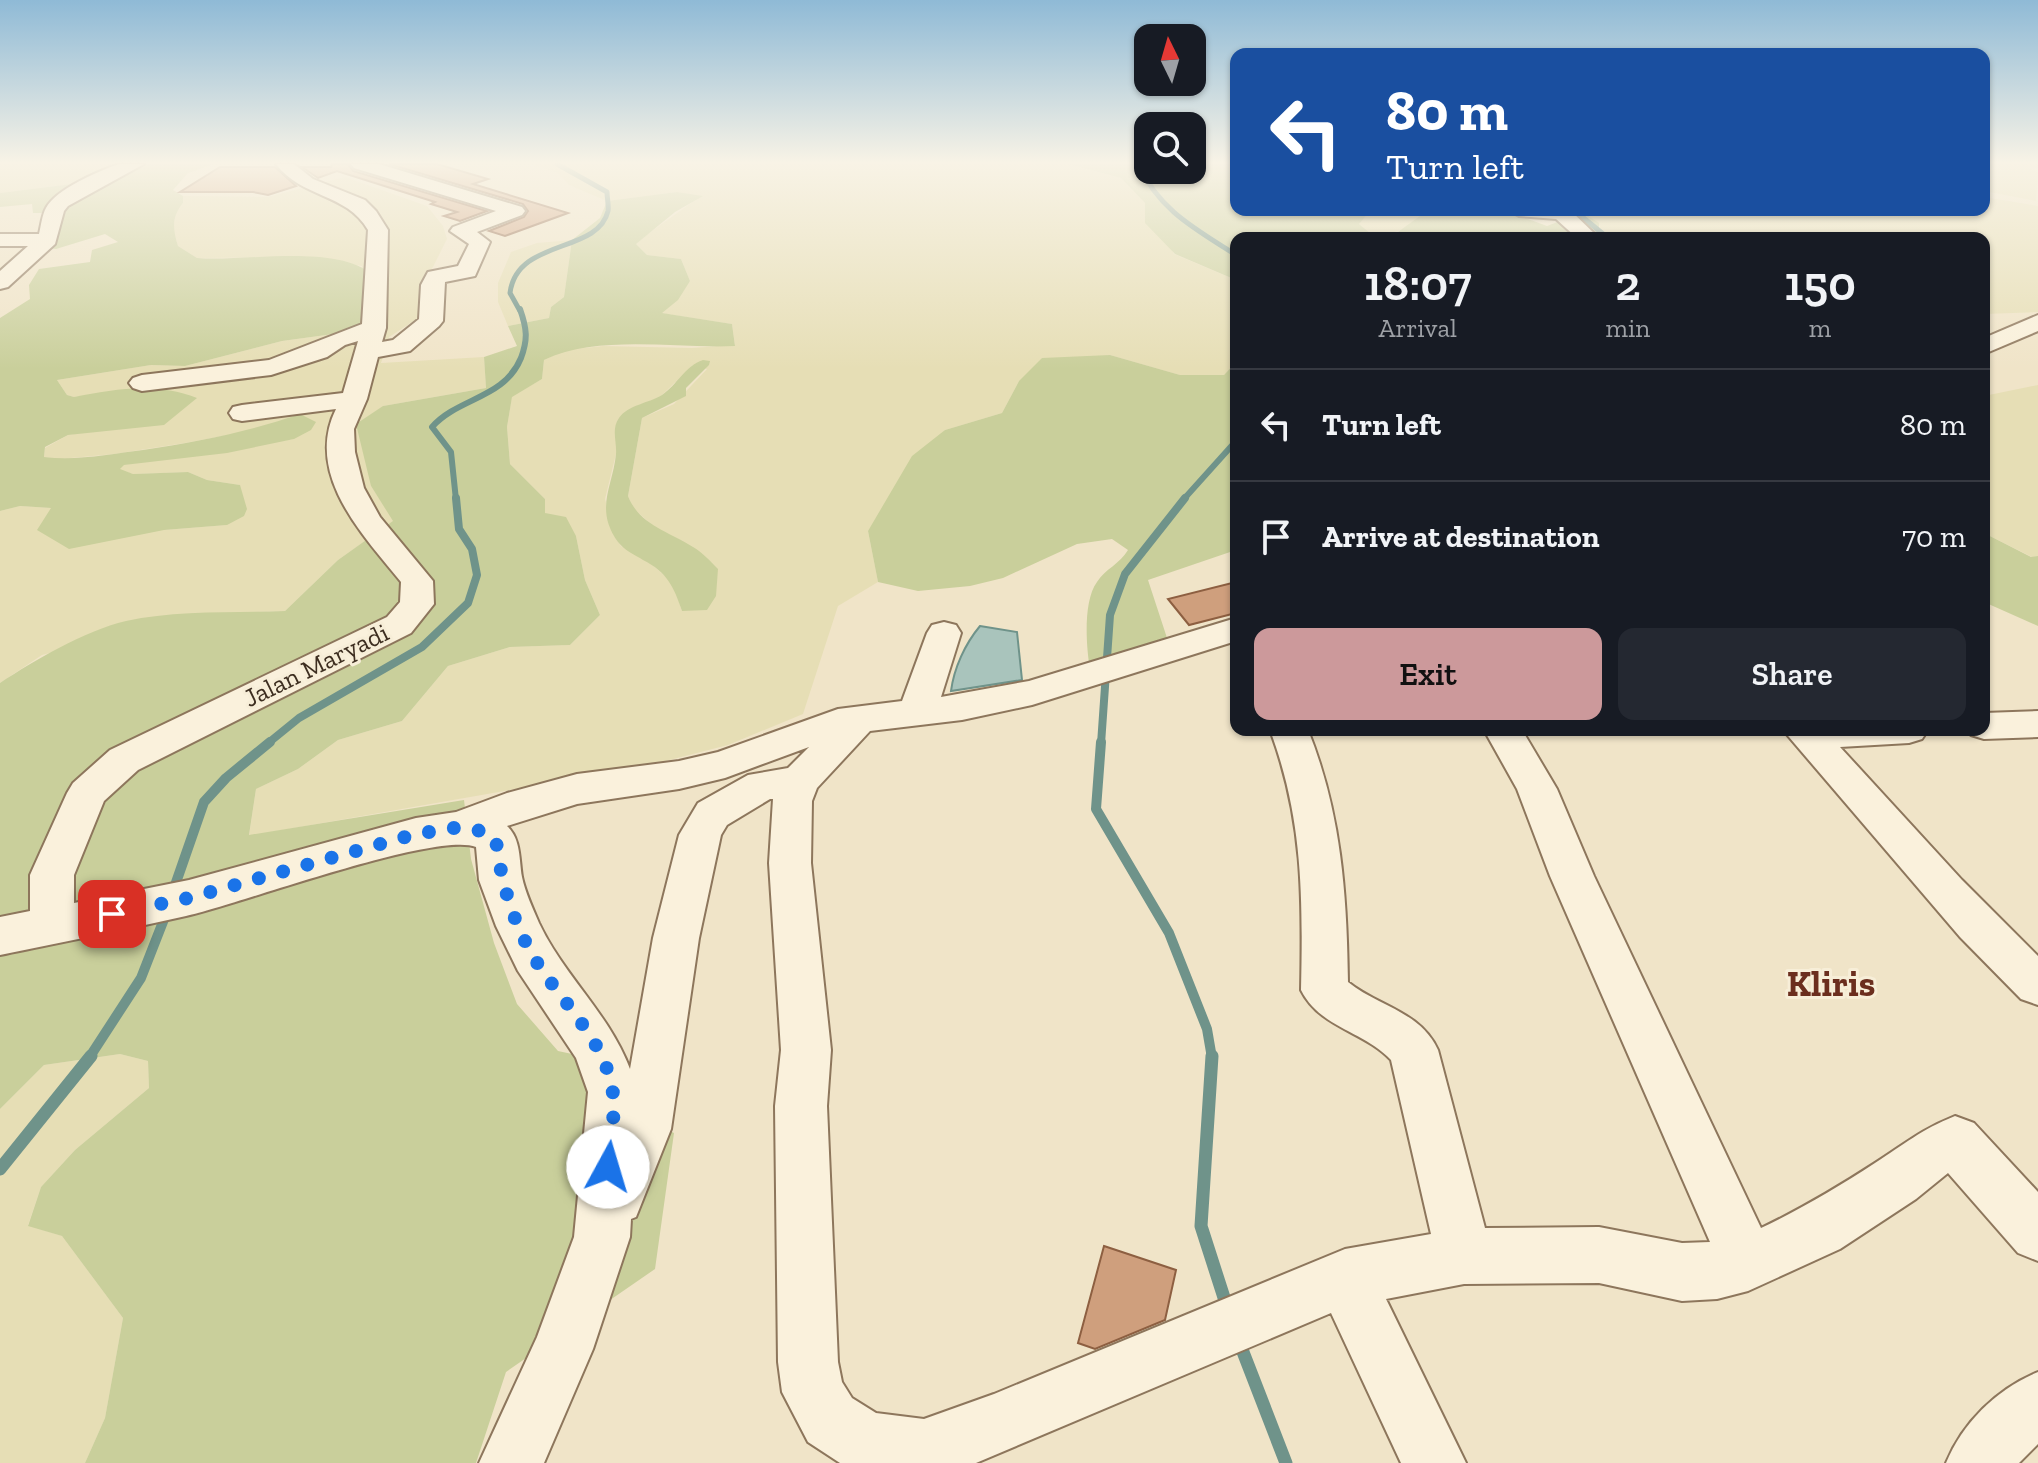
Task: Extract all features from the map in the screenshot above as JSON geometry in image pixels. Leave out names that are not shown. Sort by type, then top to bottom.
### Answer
[{"type":"street","points":[[0,282],[48,240],[50,232]]},
{"type":"street","name":"Jalan Maryadi","points":[[52,925],[52,875],[76,818],[87,793],[124,760],[399,625],[417,604],[417,581],[367,521],[349,488],[341,452],[340,429],[354,399],[370,340],[378,232]]},
{"type":"street","points":[[142,383],[271,367],[307,356],[336,340],[370,340],[401,346],[431,321],[432,285],[436,277],[467,271],[480,242],[462,232]]},
{"type":"street","points":[[0,240],[48,240]]},
{"type":"street","points":[[1990,344],[2038,322]]},
{"type":"street","points":[[242,413],[354,399]]},
{"type":"street","points":[[917,712],[944,633]]},
{"type":"street","points":[[0,936],[189,898],[416,834],[460,827],[521,804],[577,789],[679,775],[725,764],[838,722],[962,707],[1032,693],[1230,637]]},
{"type":"street","points":[[859,719],[799,782],[792,801],[790,863],[806,1050],[801,1106],[808,1362],[813,1392],[830,1420],[866,1443],[926,1457],[1345,1278],[1464,1256],[1599,1255],[1682,1272],[1717,1270],[1748,1263],[1820,1229],[1897,1180],[1925,1157],[1955,1141],[2038,1233]]},
{"type":"street","points":[[1990,726],[2038,724]]},
{"type":"street","points":[[1291,736],[1314,798],[1325,870],[1325,990],[1335,1001],[1402,1036],[1413,1050],[1464,1256]]},
{"type":"street","points":[[1506,736],[1537,789],[1572,876],[1748,1263]]},
{"type":"street","points":[[1807,736],[2009,959],[2038,985]]},
{"type":"street","points":[[511,1463],[563,1349],[602,1237],[645,1129],[676,938],[700,835],[712,814],[762,785],[799,782]]},
{"type":"street","points":[[460,827],[486,832],[496,840],[501,880],[518,926],[534,957],[597,1048],[613,1092],[602,1237]]},
{"type":"street","points":[[1345,1278],[1434,1463]]},
{"type":"street","points":[[1978,1463],[2002,1434],[2038,1403]]},
{"type":"shaded area","points":[[174,232],[445,232],[447,239],[420,293],[423,315],[389,337],[381,363],[484,357],[486,388],[383,406],[371,486],[394,521],[338,560],[285,611],[200,614],[42,655],[0,683],[0,511],[20,506],[51,508],[164,530],[227,525],[240,485],[207,480],[188,472],[133,474],[119,470],[123,465],[294,439],[300,414],[255,430],[185,443],[114,454],[60,459],[44,457],[45,448],[68,435],[92,431],[143,388],[74,397],[67,395],[57,380],[151,365],[185,366],[282,341],[348,332],[362,266],[302,257],[197,258],[178,246]]},
{"type":"shaded area","points":[[650,232],[1162,232],[1174,254],[1230,277],[1230,368],[1224,375],[1180,375],[1110,355],[1019,381],[1002,413],[945,430],[868,531],[878,582],[838,606],[803,714],[728,745],[646,766],[249,836],[256,789],[298,769],[338,740],[402,721],[448,666],[510,647],[570,645],[600,615],[585,580],[576,536],[545,513],[545,499],[510,464],[507,427],[512,396],[542,379],[544,360],[565,350],[603,346],[692,348],[735,345],[732,324],[660,313],[690,281],[681,259],[647,255],[635,243]],"holes":[[[693,365],[707,369],[674,404],[642,418],[628,496],[632,507],[653,526],[665,535],[683,541],[682,611],[673,583],[649,562],[621,546],[614,535],[605,499],[616,454],[635,407],[660,397]]]},
{"type":"shaded area","points":[[1990,232],[2038,232],[2038,312],[1990,314]]},
{"type":"shaded area","points":[[572,240],[564,297],[551,307],[549,318],[508,326],[498,302],[498,283],[511,252],[537,243]]},
{"type":"shaded area","points":[[2038,385],[2038,556],[2032,557],[1990,536],[1990,395]]},
{"type":"shaded area","points":[[120,1054],[148,1061],[149,1088],[75,1150],[41,1187],[28,1225],[62,1236],[123,1318],[105,1418],[85,1463],[0,1463],[0,1109],[44,1065]]},
{"type":"green space","points":[[50,232],[175,232],[178,246],[197,258],[289,256],[337,259],[357,265],[373,275],[363,325],[348,332],[282,341],[185,366],[151,365],[57,380],[67,395],[74,397],[151,389],[197,398],[164,425],[68,435],[45,447],[44,457],[81,458],[163,447],[242,431],[300,414],[316,422],[311,430],[294,439],[227,453],[124,465],[120,469],[133,474],[188,472],[207,480],[240,485],[247,509],[244,516],[227,525],[164,530],[69,549],[37,530],[51,508],[20,506],[0,511],[0,318],[30,299],[29,285],[39,269],[90,262],[92,250],[118,242],[105,234],[56,249],[46,248]]},
{"type":"green space","points":[[582,232],[650,232],[636,244],[647,255],[681,259],[690,281],[678,300],[662,313],[732,324],[735,346],[638,344],[589,347],[566,352],[544,360],[542,379],[512,397],[507,427],[510,464],[545,499],[545,513],[566,517],[576,536],[585,580],[600,615],[570,645],[510,647],[448,666],[402,721],[338,740],[298,769],[256,789],[249,835],[464,800],[471,859],[494,943],[517,1004],[558,1051],[619,1064],[637,1115],[674,1133],[655,1269],[506,1372],[476,1463],[85,1463],[105,1418],[123,1318],[62,1236],[28,1226],[41,1187],[75,1150],[149,1088],[148,1061],[120,1054],[44,1065],[0,1109],[0,683],[77,639],[126,621],[184,614],[285,611],[338,560],[393,521],[371,486],[356,424],[383,406],[486,388],[484,357],[517,346],[508,326],[549,318],[551,307],[564,297],[572,240]]},
{"type":"green space","points":[[1154,232],[1230,232],[1230,277],[1175,254]]},
{"type":"green space","points":[[1110,355],[1180,375],[1224,375],[1230,368],[1230,552],[1148,580],[1168,641],[1090,669],[1087,648],[1089,600],[1100,577],[1128,550],[1112,539],[1077,544],[1003,578],[970,586],[918,591],[878,582],[868,531],[912,456],[945,430],[1002,413],[1019,381],[1042,358]]},
{"type":"green space","points":[[703,360],[710,361],[709,365],[686,388],[686,396],[642,418],[628,496],[647,521],[697,549],[718,569],[716,596],[707,610],[682,611],[664,575],[618,542],[607,519],[606,508],[619,418],[633,407],[662,395],[691,367]]},
{"type":"green space","points":[[1990,536],[2031,557],[2038,556],[2038,626],[1990,605]]},
{"type":"water","points":[[980,626],[1017,632],[1022,680],[951,691],[961,657]]},
{"type":"building","points":[[493,232],[515,232],[505,236]]},
{"type":"building","points":[[1230,584],[1230,615],[1189,625],[1168,599]]},
{"type":"building","points":[[1104,1246],[1176,1270],[1165,1320],[1095,1349],[1078,1343]]},
{"type":"waterway","points":[[520,311],[510,293],[516,275],[541,254],[591,232]]},
{"type":"waterway","points":[[1200,232],[1230,251]]},
{"type":"waterway","points":[[456,500],[451,452],[432,427],[455,409],[504,382],[513,372],[526,339],[520,309]]},
{"type":"waterway","points":[[1183,500],[1230,448]]},
{"type":"waterway","points":[[267,744],[299,718],[422,647],[468,603],[477,575],[472,549],[459,529],[456,498]]},
{"type":"waterway","points":[[1101,744],[1110,615],[1125,574],[1185,498]]},
{"type":"waterway","points":[[172,894],[204,802],[226,778],[270,742]]},
{"type":"waterway","points":[[1101,742],[1096,809],[1169,933],[1207,1029],[1212,1057]]},
{"type":"waterway","points":[[89,1058],[141,978],[168,909]]},
{"type":"waterway","points":[[0,1169],[91,1056]]},
{"type":"waterway","points":[[1212,1057],[1201,1226],[1228,1310]]},
{"type":"waterway","points":[[1238,1339],[1286,1463]]},
{"type":"district","name":"Kliris","points":[[1831,983]]},
{"type":"route","points":[[112,914],[189,898],[416,834],[460,827],[486,832],[496,840],[501,880],[518,926],[534,957],[597,1048],[613,1092],[608,1167]]}]
